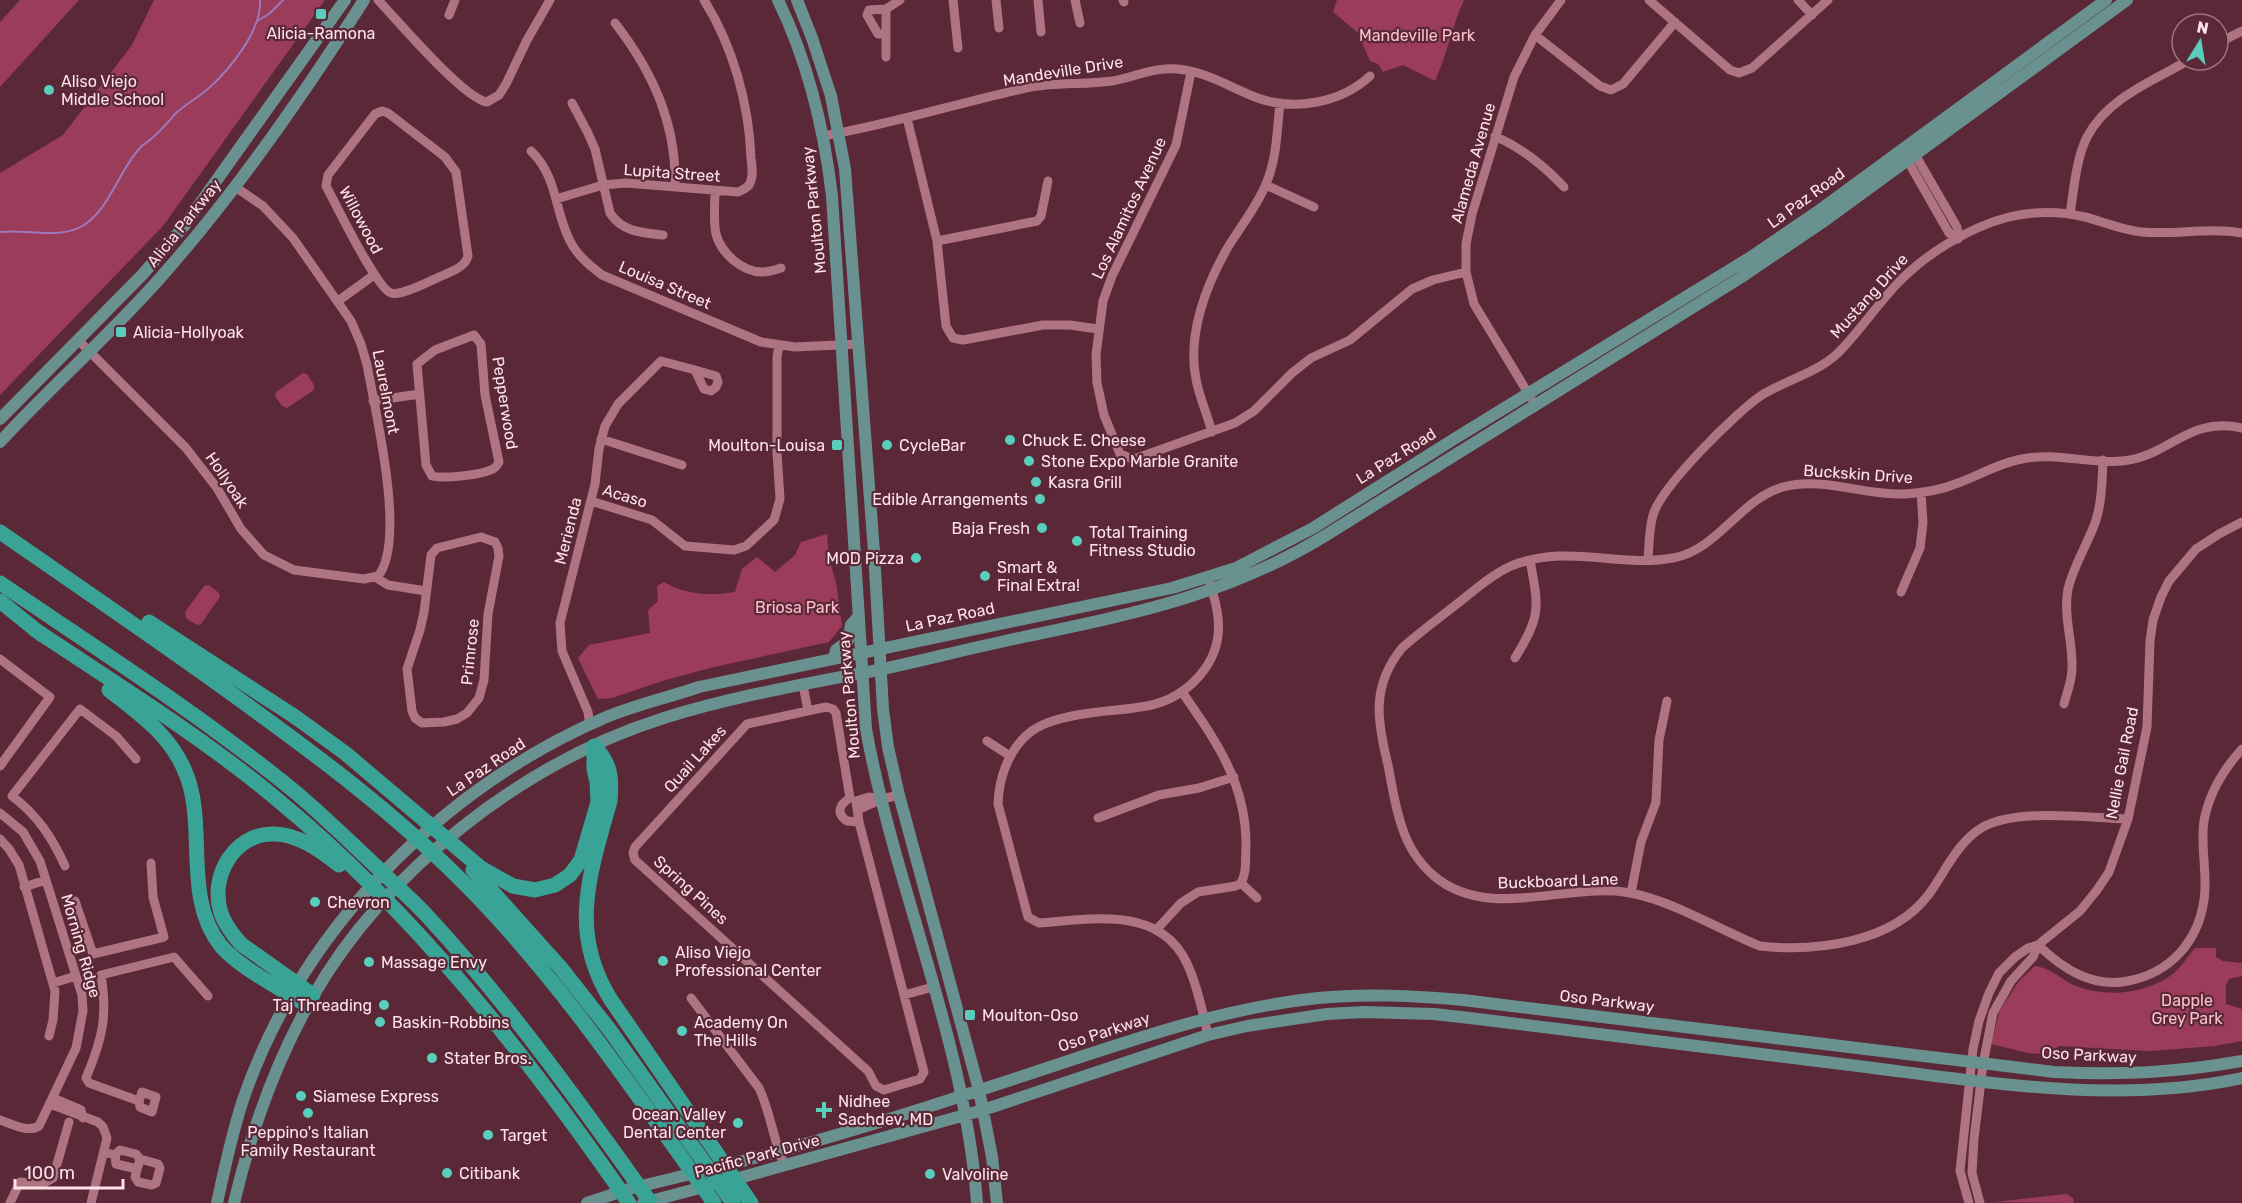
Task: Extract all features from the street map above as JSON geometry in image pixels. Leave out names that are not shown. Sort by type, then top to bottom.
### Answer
[{"type":"highway","points":[[0,532],[284,709],[345,753],[433,829],[560,967],[621,1045],[733,1203]]},
{"type":"highway","points":[[0,532],[310,750],[384,810],[474,875],[503,924],[565,997],[714,1203]]},
{"type":"highway","points":[[0,583],[229,742],[294,791],[349,841],[429,918],[537,1046],[651,1203]]},
{"type":"highway","points":[[0,601],[157,729],[168,741],[184,767],[191,790],[201,896],[208,922],[221,945],[230,954],[295,989]]},
{"type":"highway","points":[[34,628],[231,764],[279,800],[336,858],[396,910],[499,1025],[627,1200]]},
{"type":"highway","points":[[474,875],[524,889],[545,889],[570,875],[585,850],[598,802],[594,746]]},
{"type":"highway","points":[[594,746],[605,757],[611,789],[588,888],[585,928],[590,957],[602,986],[611,1000],[750,1203]]},
{"type":"highway","points":[[311,1001],[233,935],[221,912],[219,882],[231,854],[254,837],[264,834],[294,837],[336,858]]},
{"type":"main road","name":"Alicia Parkway","points":[[0,419],[143,274],[184,226],[345,0]]},
{"type":"main road","name":"Alicia Parkway","points":[[0,442],[168,270],[208,222],[340,38],[364,0]]},
{"type":"main road","name":"Moulton Parkway","points":[[778,0],[801,53],[823,136],[832,196],[866,729],[872,764],[961,1096],[974,1166],[976,1203]]},
{"type":"main road","name":"Moulton Parkway","points":[[797,0],[825,75],[839,133],[849,208],[865,456],[874,552],[880,670],[888,747],[898,795],[979,1090],[992,1157],[997,1203]]},
{"type":"main road","name":"La Paz Road","points":[[1908,151],[2106,0]]},
{"type":"main road","name":"La Paz Road","points":[[234,1203],[263,1102],[311,1001],[351,940],[414,870],[457,831],[516,788],[594,746],[662,719],[755,694],[880,670],[1143,610],[1212,591],[1300,551],[1751,257],[2127,0]]},
{"type":"main road","points":[[184,226],[195,223],[221,188],[234,186],[232,172],[264,125],[269,109]]},
{"type":"main road","name":"La Paz Road","points":[[217,1203],[227,1157],[245,1095],[270,1035],[323,945],[354,904],[430,828],[470,796],[546,746],[646,701],[699,687],[1143,595],[1236,568],[1313,528],[1531,399]]},
{"type":"main road","points":[[834,659],[836,650],[848,640],[851,625],[859,616]]},
{"type":"main road","points":[[590,725],[594,746]]},
{"type":"main road","name":"Oso Parkway","points":[[979,1090],[1204,1018],[1255,1007],[1355,995],[1420,996],[1475,1001],[2054,1071],[2116,1074],[2182,1071],[2242,1062]]},
{"type":"main road","name":"Oso Parkway","points":[[983,1110],[1208,1035],[1247,1026],[1327,1014],[1364,1012],[1424,1014],[2052,1089],[2111,1091],[2171,1089],[2242,1078]]},
{"type":"main road","name":"Pacific Park Drive","points":[[587,1203],[629,1189],[778,1152],[979,1090]]},
{"type":"main road","name":"Pacific Park Drive","points":[[644,1203],[983,1110]]},
{"type":"street","points":[[378,0],[457,83],[473,97],[487,102],[499,95],[506,84],[532,30],[550,0]]},
{"type":"street","points":[[449,15],[455,0]]},
{"type":"street","name":"Lupita Street","points":[[556,199],[603,185],[626,183],[738,192],[749,184],[752,177],[751,140],[745,105],[723,38],[704,0]]},
{"type":"street","points":[[886,34],[878,34],[867,15],[869,10],[886,9],[900,0]]},
{"type":"street","points":[[953,0],[958,48]]},
{"type":"street","points":[[996,0],[999,28]]},
{"type":"street","points":[[1038,0],[1041,32]]},
{"type":"street","points":[[1075,0],[1080,23]]},
{"type":"street","name":"Alameda Avenue","points":[[1531,399],[1474,304],[1466,272],[1466,244],[1472,214],[1514,77],[1535,35],[1561,0]]},
{"type":"street","points":[[1649,0],[1730,70],[1739,74],[1752,68],[1828,0]]},
{"type":"street","points":[[1798,0],[1812,15]]},
{"type":"street","points":[[886,9],[886,57]]},
{"type":"street","points":[[1535,35],[1600,86],[1611,90],[1623,84],[1675,22]]},
{"type":"street","points":[[615,23],[637,51],[650,76],[664,113],[673,142],[675,187]]},
{"type":"street","name":"Mandeville Drive","points":[[823,136],[1029,88],[1113,81],[1166,69],[1191,72],[1222,81],[1257,97],[1280,103],[1329,100],[1357,88],[1370,76]]},
{"type":"street","points":[[2070,214],[2086,138],[2100,119],[2119,100],[2170,71]]},
{"type":"street","name":"Los Alamitos Avenue","points":[[1191,72],[1176,145],[1112,276],[1103,301],[1096,355],[1097,383],[1104,415],[1120,454],[1126,457],[1137,458],[1212,432]]},
{"type":"street","points":[[572,103],[595,149],[610,213],[616,223],[626,229],[663,235]]},
{"type":"street","points":[[1280,103],[1275,150],[1266,185],[1224,254],[1212,279],[1201,312],[1196,337],[1196,379],[1212,432],[1235,423],[1254,411],[1292,373],[1311,358],[1350,340],[1412,289],[1434,280],[1466,272]]},
{"type":"street","name":"Willowood","points":[[382,111],[388,113],[445,157],[456,172],[468,256],[462,266],[420,286],[399,293],[387,290],[373,272],[326,186],[325,180],[375,114],[382,111]]},
{"type":"street","points":[[907,118],[938,241],[946,326],[953,338],[963,340],[1043,325],[1070,325],[1098,329]]},
{"type":"street","points":[[1496,136],[1520,148],[1548,170],[1564,187]]},
{"type":"street","name":"Louisa Street","points":[[531,151],[548,172],[570,242],[584,260],[602,275],[761,342],[779,346],[859,344]]},
{"type":"street","points":[[1908,151],[1949,233],[1958,239]]},
{"type":"street","points":[[938,241],[1037,221],[1041,216],[1048,181]]},
{"type":"street","points":[[1266,185],[1314,207]]},
{"type":"street","name":"Laurelmont","points":[[234,186],[263,206],[280,222],[336,298],[351,321],[361,344],[374,404],[391,513],[384,564],[378,576]]},
{"type":"street","points":[[715,191],[714,223],[717,237],[725,252],[745,268],[760,272],[781,268]]},
{"type":"street","name":"Mustang Drive","points":[[1648,560],[1653,514],[1665,492],[1741,409],[1763,394],[1836,355],[1910,271],[1926,258],[1958,239],[2008,217],[2030,213],[2070,214],[2139,232],[2206,230],[2242,233]]},
{"type":"street","name":"Willowood","points":[[336,298],[373,272]]},
{"type":"street","name":"Pepperwood","points":[[474,335],[478,338],[481,344],[485,395],[499,457],[497,466],[476,473],[432,476],[426,465],[420,397],[416,368],[420,360],[435,350],[468,336],[474,335]]},
{"type":"street","name":"Hollyoak","points":[[78,340],[193,456],[217,488],[241,529],[264,555],[294,570],[364,579],[378,576]]},
{"type":"street","name":"Acaso","points":[[591,501],[652,519],[682,544],[688,546],[740,549],[746,546],[774,520],[780,499],[777,452],[779,346]]},
{"type":"street","name":"Merienda","points":[[590,725],[588,712],[562,651],[560,623],[591,501],[601,439],[605,426],[618,404],[661,361],[695,370]]},
{"type":"street","points":[[374,404],[420,397]]},
{"type":"street","name":"Buckskin Drive","points":[[1384,678],[1391,661],[1416,636],[1490,578],[1510,567],[1530,560],[1577,555],[1648,560],[1675,558],[1699,548],[1758,498],[1782,487],[1809,483],[1882,494],[1940,490],[2001,464],[2024,458],[2048,456],[2121,461],[2136,459],[2192,431],[2211,426],[2242,428]]},
{"type":"street","points":[[601,439],[682,465]]},
{"type":"street","points":[[2064,704],[2073,667],[2067,616],[2068,591],[2075,565],[2100,507],[2103,460]]},
{"type":"street","points":[[1901,592],[1920,548],[1923,524],[1921,492]]},
{"type":"street","name":"Nellie Gail Road","points":[[1969,1203],[1960,1171],[1975,1081],[1979,1021],[1989,993],[1999,973],[2028,948],[2038,945],[2079,911],[2109,872],[2128,819],[2147,727],[2150,641],[2153,620],[2161,597],[2181,564],[2196,549],[2242,522]]},
{"type":"street","name":"Primrose","points":[[481,537],[495,542],[499,556],[488,614],[482,691],[467,713],[457,719],[428,724],[415,718],[407,681],[407,669],[420,630],[426,589],[433,550],[481,537]]},
{"type":"street","points":[[1515,658],[1531,631],[1536,613],[1537,597],[1530,560]]},
{"type":"street","points":[[378,576],[426,589]]},
{"type":"street","points":[[1208,577],[1218,618],[1215,648],[1201,674],[1182,692],[1165,700],[1149,705],[1064,717],[1045,723],[1021,741],[1010,756],[999,786],[998,804],[1028,917],[1039,923],[1124,919],[1141,922],[1156,930],[1172,942],[1187,962],[1208,1035]]},
{"type":"street","points":[[0,659],[50,697],[0,766]]},
{"type":"street","name":"Buckboard Lane","points":[[1384,678],[1378,709],[1379,727],[1402,827],[1411,849],[1425,868],[1441,882],[1461,892],[1482,898],[1502,899],[1598,891],[1631,893],[1648,896],[1668,904],[1760,946],[1779,948],[1831,944],[1878,933],[1905,917],[1927,896],[1969,837],[1995,822],[2015,817],[2090,816],[2128,819]]},
{"type":"street","points":[[803,685],[808,711]]},
{"type":"street","points":[[1182,692],[1216,740],[1234,777],[1246,835],[1245,869],[1241,884]]},
{"type":"street","points":[[1631,893],[1639,850],[1656,802],[1659,740],[1667,701]]},
{"type":"street","name":"Quail Lakes","points":[[633,853],[635,847],[747,724],[826,707],[832,709],[836,713],[855,803]]},
{"type":"street","points":[[65,866],[48,832],[27,807],[12,795],[80,709],[116,736],[136,759]]},
{"type":"street","points":[[987,741],[1010,756]]},
{"type":"street","points":[[2038,945],[2052,959],[2076,974],[2103,982],[2136,980],[2165,967],[2178,957],[2195,930],[2204,899],[2203,839],[2210,799],[2218,780],[2242,749]]},
{"type":"street","points":[[1098,818],[1159,795],[1199,788],[1234,777]]},
{"type":"street","points":[[859,822],[847,821],[840,812],[843,803],[855,803],[869,797],[882,799],[898,795]]},
{"type":"street","points":[[855,803],[904,995],[933,987]]},
{"type":"street","name":"Morning Ridge","points":[[0,813],[23,832],[40,861],[82,995],[83,1011],[81,1032],[76,1048],[42,1122],[35,1128],[24,1128],[1,1122]]},
{"type":"street","points":[[31,844],[48,832]]},
{"type":"street","points":[[0,839],[20,865],[24,887],[52,983],[56,1001],[49,1036]]},
{"type":"street","name":"Spring Pines","points":[[633,853],[635,860],[868,1071],[878,1088],[884,1090],[920,1080],[924,1076],[904,995]]},
{"type":"street","points":[[75,901],[93,954],[164,937],[153,897],[151,863]]},
{"type":"street","points":[[24,887],[46,880]]},
{"type":"street","points":[[1156,930],[1181,903],[1198,892],[1241,884]]},
{"type":"street","points":[[1241,884],[1257,898]]},
{"type":"street","points":[[63,934],[83,928]]},
{"type":"street","name":"Nellie Gail Road","points":[[1977,1063],[1994,1013],[2011,981],[2033,957],[2038,945]]},
{"type":"street","points":[[139,1101],[89,1083],[86,1078],[102,1035],[105,1006],[101,975],[174,957],[208,996]]},
{"type":"street","points":[[52,983],[76,976]]},
{"type":"street","points":[[692,998],[759,1089],[769,1115],[778,1152],[785,1166]]},
{"type":"street","points":[[81,1032],[102,1035]]},
{"type":"street","name":"Nellie Gail Road","points":[[1975,1081],[1972,1173],[1980,1203]]},
{"type":"street","points":[[52,1101],[81,1110],[83,1118],[98,1122],[103,1127],[107,1138],[91,1203]]},
{"type":"street","points":[[10,1203],[20,1182],[42,1184],[53,1178],[69,1122]]},
{"type":"street","points":[[104,1152],[115,1155],[120,1150],[136,1154],[139,1164]]},
{"type":"green space","points":[[20,0],[79,0],[0,87],[0,22]]},
{"type":"green space","points":[[154,0],[325,0],[163,226],[0,395],[0,173],[63,135],[132,45]]},
{"type":"green space","name":"Mandeville Park","points":[[1337,0],[1464,0],[1435,81],[1403,65],[1383,72],[1378,64],[1370,61],[1358,33],[1333,12]]},
{"type":"green space","points":[[303,373],[307,374],[314,385],[314,390],[287,408],[282,406],[275,396],[276,392]]},
{"type":"green space","name":"Briosa Park","points":[[827,534],[829,558],[836,582],[842,626],[829,642],[714,667],[612,698],[598,699],[578,658],[589,645],[650,633],[648,610],[658,601],[657,586],[664,582],[681,590],[699,593],[735,592],[742,569],[757,557],[775,572],[795,555],[801,542]]},
{"type":"green space","points":[[209,585],[219,593],[220,597],[201,624],[197,625],[186,618],[185,612],[204,586]]},
{"type":"green space","name":"Dapple Grey Park","points":[[2195,948],[2216,948],[2216,957],[2223,961],[2242,963],[2242,976],[2229,979],[2226,985],[2226,1004],[2242,1009],[2242,1041],[2215,1046],[2150,1051],[2058,1046],[2054,1052],[2042,1054],[1991,1044],[2000,1010],[2019,981],[2035,966],[2046,969],[2071,984],[2088,990],[2126,992],[2152,986],[2174,973]]},
{"type":"green space","points":[[2066,1194],[2073,1198],[2074,1203],[1995,1202]]},
{"type":"waterway","points":[[0,232],[65,232],[84,225],[93,217],[108,199],[126,167],[141,147],[158,133],[176,113],[209,88],[235,60],[256,24],[260,0]]},
{"type":"waterway","points":[[257,21],[269,14],[283,0]]},
{"type":"place","name":"Alicia-Ramona","points":[[321,14]]},
{"type":"place","name":"Aliso Viejo Middle School","points":[[49,90]]},
{"type":"place","name":"Alicia-Hollyoak","points":[[121,332]]},
{"type":"place","name":"Chuck E. Cheese","points":[[1010,440]]},
{"type":"place","name":"Moulton-Louisa","points":[[837,445]]},
{"type":"place","name":"CycleBar","points":[[887,445]]},
{"type":"place","name":"Stone Expo Marble Granite","points":[[1029,461]]},
{"type":"place","name":"Kasra Grill","points":[[1036,482]]},
{"type":"place","name":"Edible Arrangements","points":[[1040,499]]},
{"type":"place","name":"Baja Fresh","points":[[1042,528]]},
{"type":"place","name":"Total Training Fitness Studio","points":[[1077,541]]},
{"type":"place","name":"MOD Pizza","points":[[916,558]]},
{"type":"place","name":"Smart & Final Extra!","points":[[985,576]]},
{"type":"place","name":"Chevron","points":[[315,902]]},
{"type":"place","name":"Aliso Viejo Professional Center","points":[[663,961]]},
{"type":"place","name":"Massage Envy","points":[[369,962]]},
{"type":"place","name":"Taj Threading","points":[[384,1005]]},
{"type":"place","name":"Moulton-Oso","points":[[970,1015]]},
{"type":"place","name":"Baskin-Robbins","points":[[380,1022]]},
{"type":"place","name":"Academy On The Hills","points":[[682,1031]]},
{"type":"place","name":"Stater Bros.","points":[[432,1058]]},
{"type":"place","name":"Siamese Express","points":[[301,1096]]},
{"type":"place","name":"Nidhee Sachdev, MD","points":[[824,1110]]},
{"type":"place","name":"Peppino's Italian Family Restaurant","points":[[308,1113]]},
{"type":"place","name":"Ocean Valley Dental Center","points":[[738,1123]]},
{"type":"place","name":"Target","points":[[488,1135]]},
{"type":"place","name":"Citibank","points":[[447,1173]]},
{"type":"place","name":"Valvoline","points":[[930,1174]]}]
